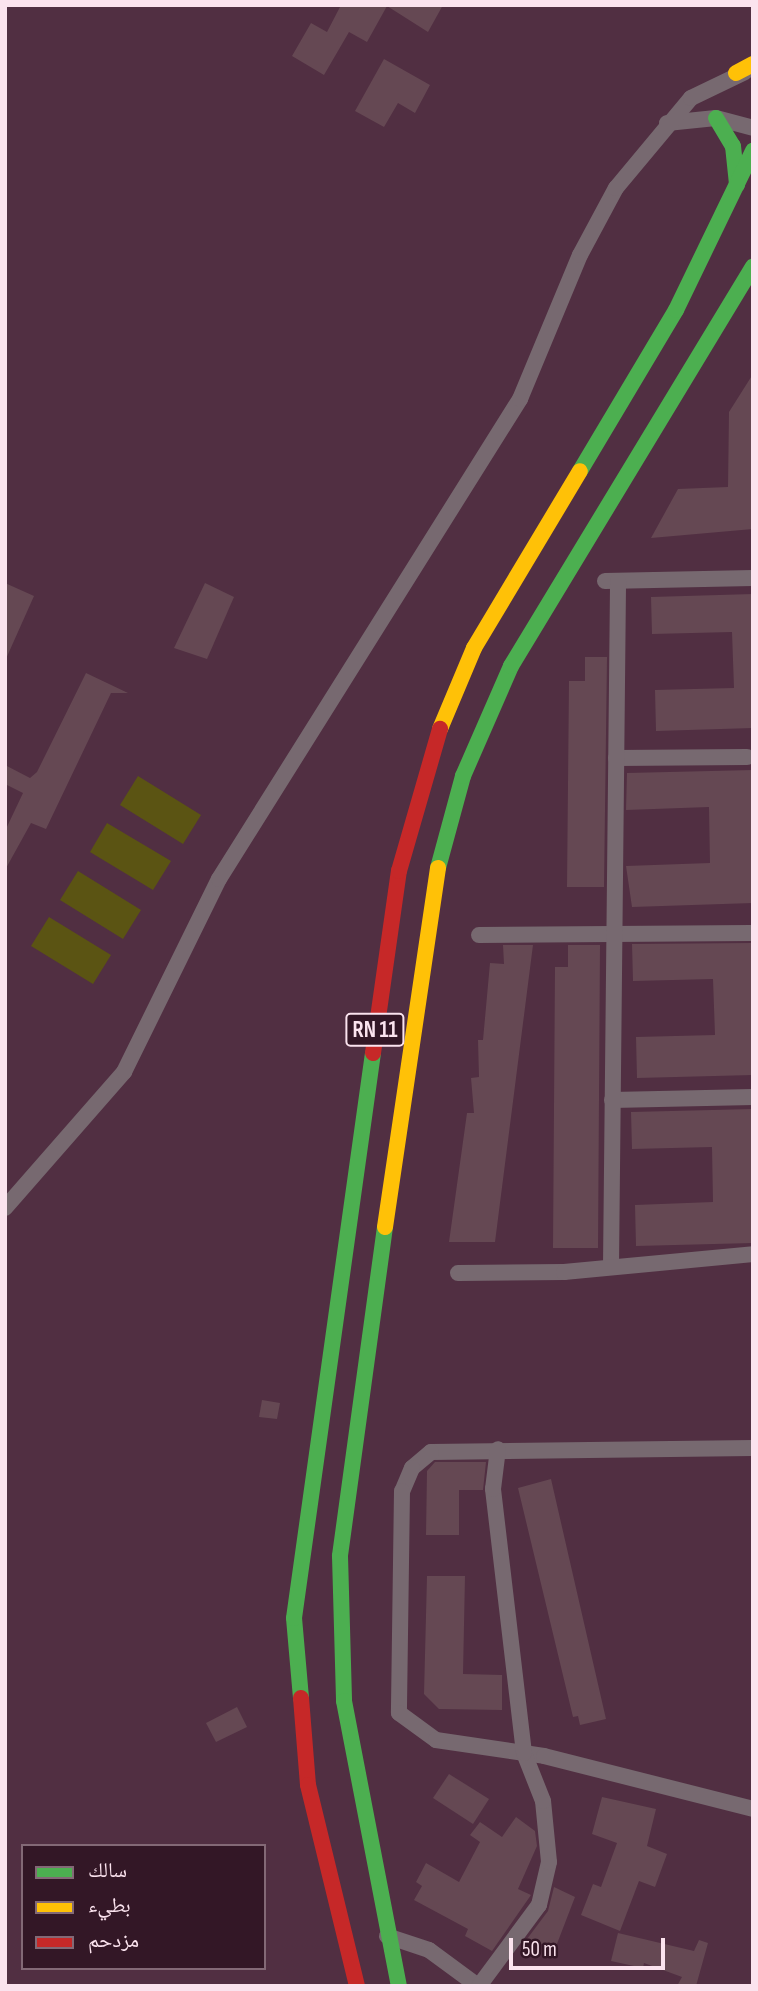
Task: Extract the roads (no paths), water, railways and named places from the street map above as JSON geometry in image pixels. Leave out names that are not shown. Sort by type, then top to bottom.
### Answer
[{"type":"main road","points":[[745,72],[753,64]]},
{"type":"main road","points":[[716,118],[733,146],[735,195]]},
{"type":"main road","name":"RN 11","points":[[357,1986],[308,1785],[294,1618],[399,871],[426,762],[474,648],[676,310],[735,195],[753,151]]},
{"type":"main road","name":"RN 11","points":[[400,1986],[387,1936],[344,1701],[340,1556],[430,899],[463,776],[511,666],[753,267]]},
{"type":"street","points":[[5,1208],[124,1072],[219,879],[506,425],[598,220],[667,123],[705,88],[745,72]]},
{"type":"street","points":[[667,123],[716,118],[753,128]]},
{"type":"street","points":[[611,1266],[616,758],[611,581],[753,578]]},
{"type":"street","points":[[616,758],[747,757]]},
{"type":"street","points":[[479,935],[751,933]]},
{"type":"street","points":[[612,1100],[753,1097]]},
{"type":"street","points":[[458,1273],[611,1266],[753,1254]]},
{"type":"street","points":[[753,1448],[498,1449],[431,1452],[412,1468],[402,1491],[399,1713],[436,1740],[524,1753],[753,1810]]},
{"type":"street","points":[[387,1936],[429,1950],[479,1986],[539,1905],[549,1862],[543,1801],[524,1753],[494,1489],[498,1449]]}]
